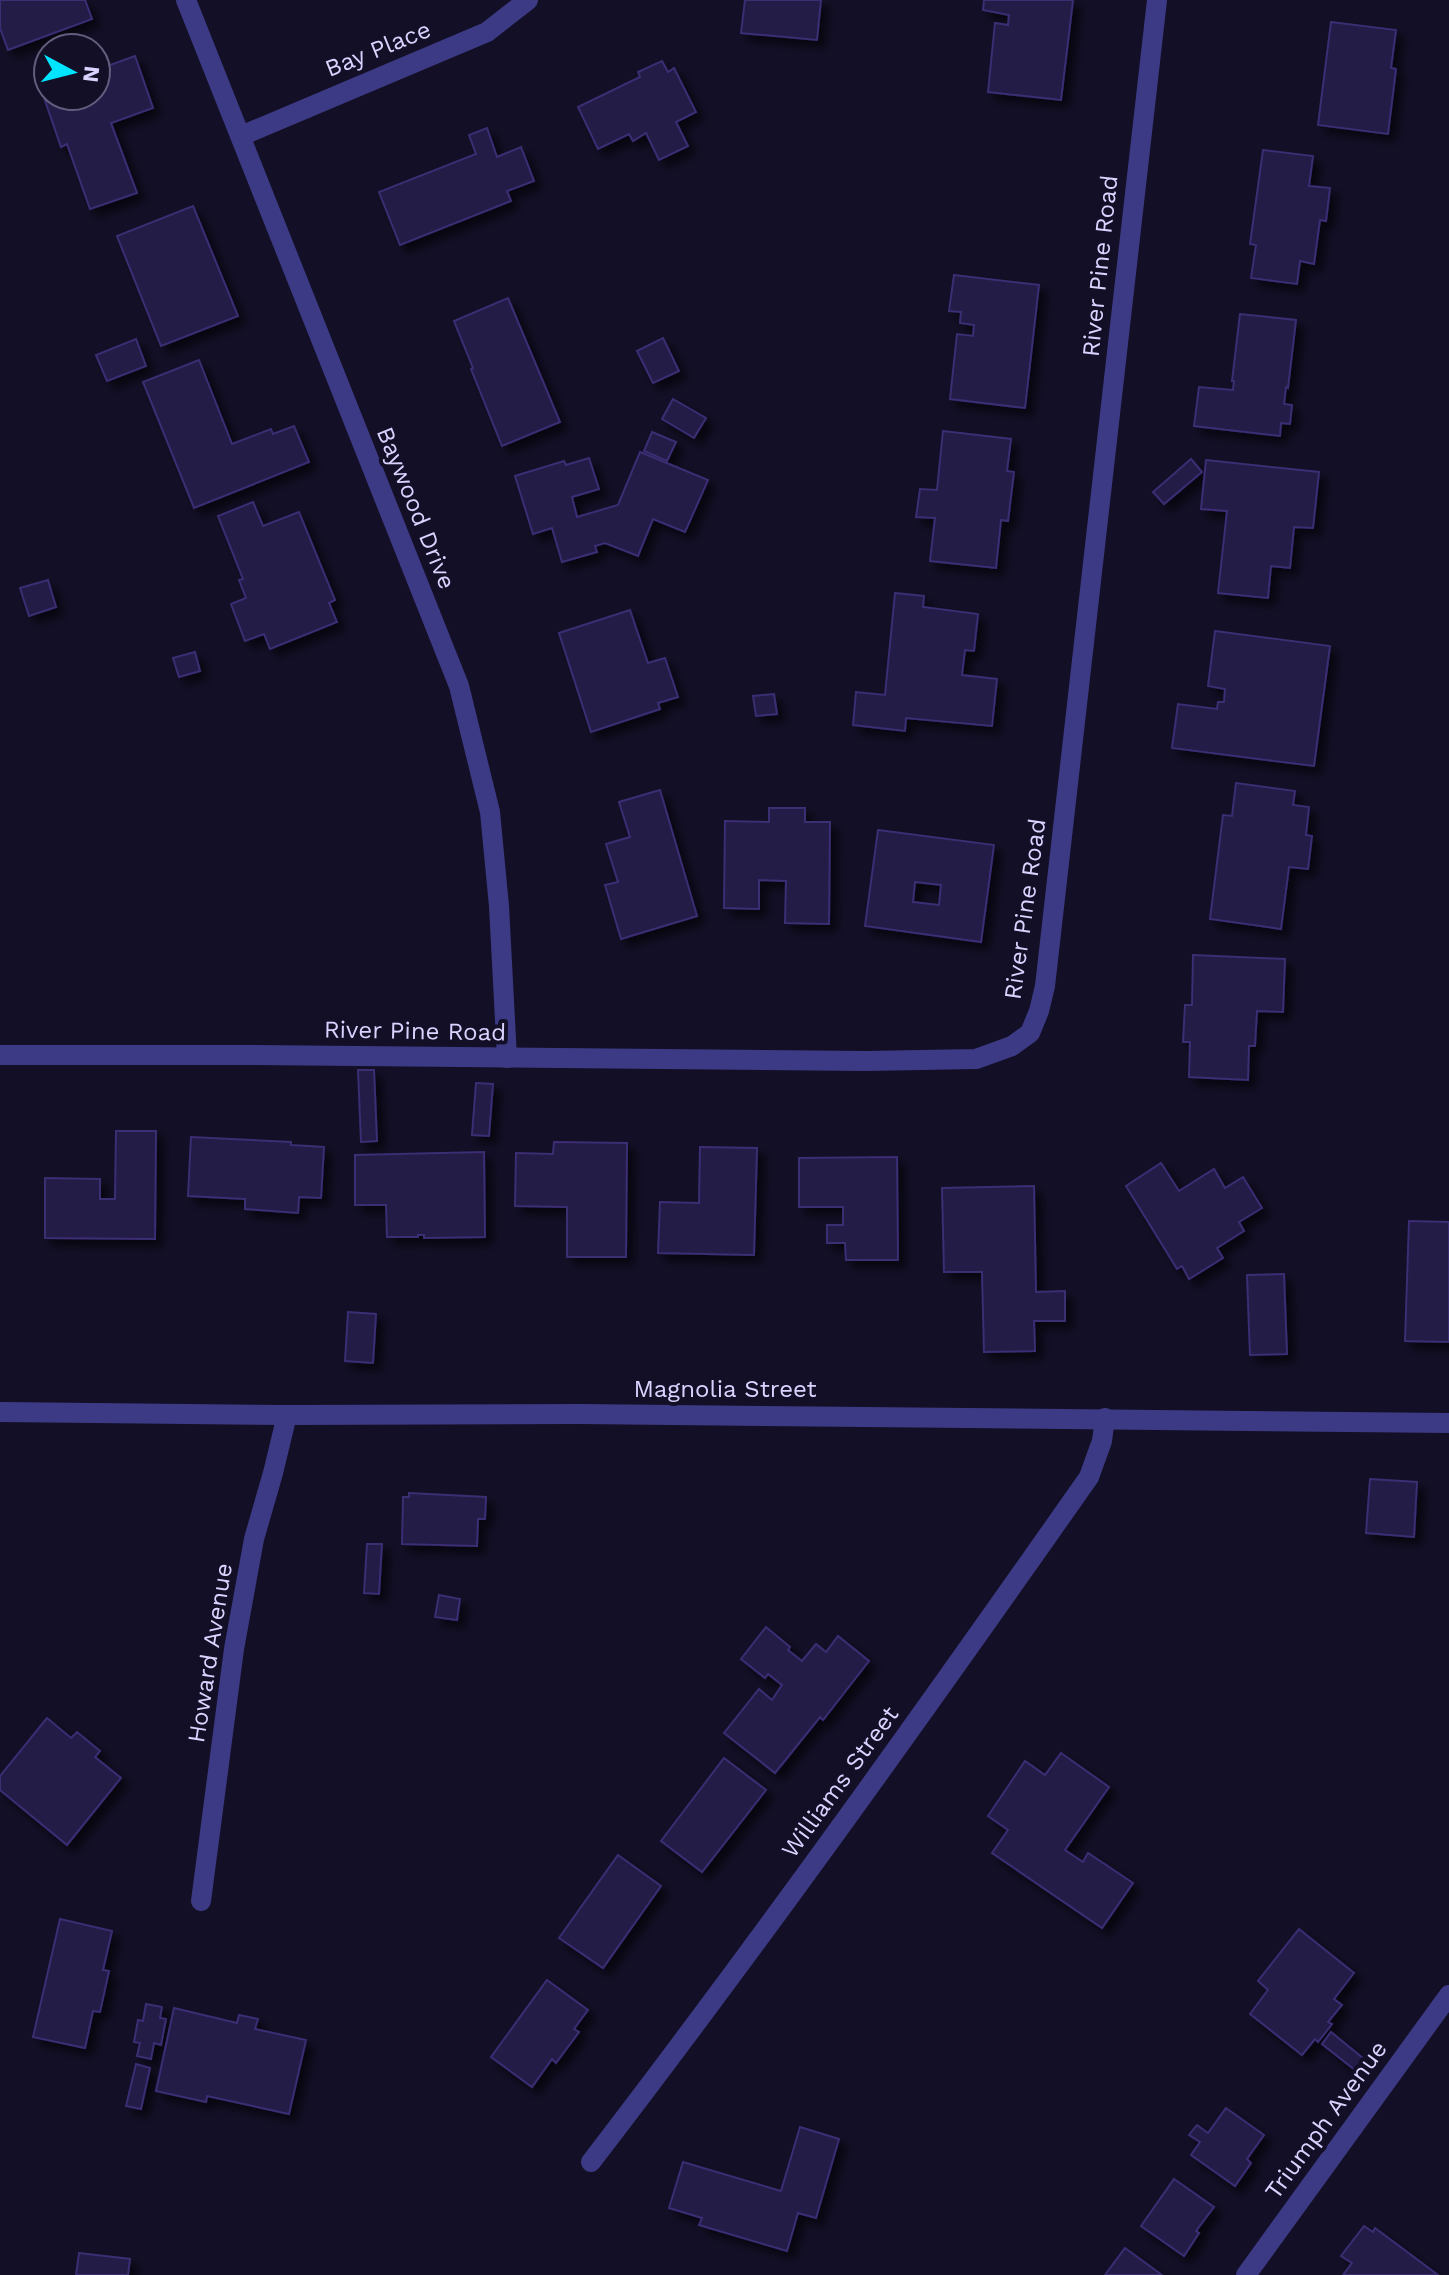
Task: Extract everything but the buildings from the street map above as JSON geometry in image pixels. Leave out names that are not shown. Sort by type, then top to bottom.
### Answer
[{"type":"street","name":"Baywood Drive","points":[[186,0],[459,686],[490,812],[499,906],[507,1058]]},
{"type":"street","name":"Bay Place","points":[[241,136],[487,32],[528,0]]},
{"type":"street","name":"River Pine Road","points":[[0,1055],[866,1061],[976,1059],[1012,1046],[1030,1033],[1045,986],[1157,0]]},
{"type":"street","name":"Magnolia Street","points":[[0,1412],[581,1414],[1449,1423]]},
{"type":"street","name":"Howard Avenue","points":[[201,1901],[234,1649],[254,1539],[287,1415]]},
{"type":"street","name":"Williams Street","points":[[591,2162],[935,1696],[1089,1477],[1102,1441],[1105,1418]]},
{"type":"street","name":"Triumph Avenue","points":[[1246,2275],[1449,1995]]}]
